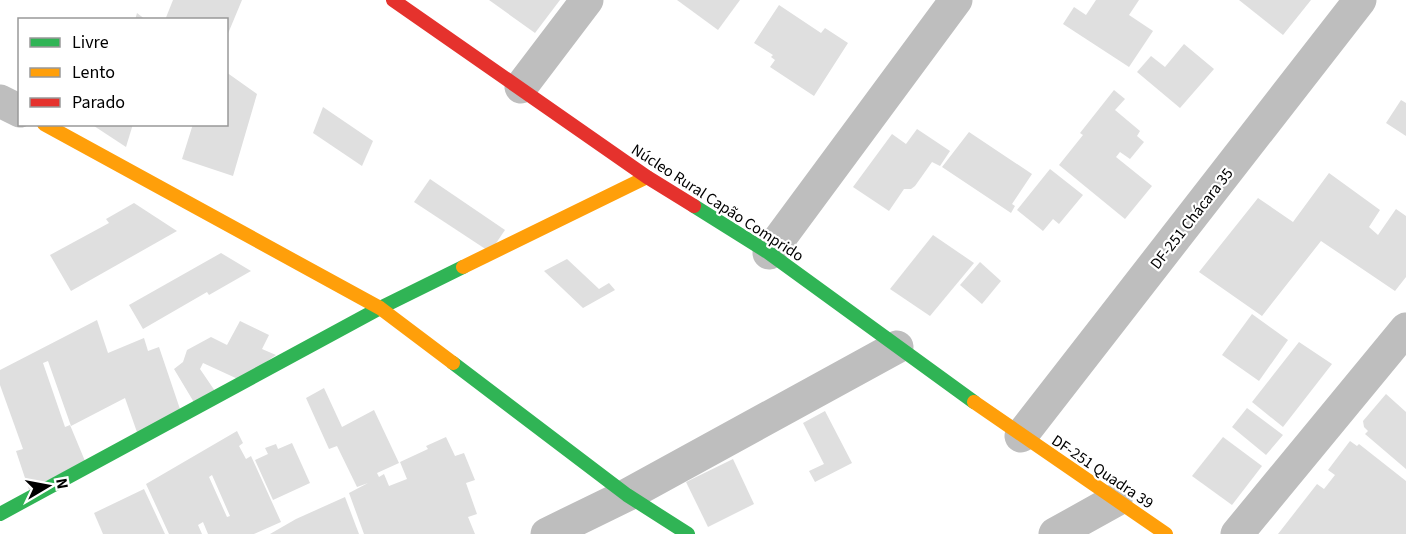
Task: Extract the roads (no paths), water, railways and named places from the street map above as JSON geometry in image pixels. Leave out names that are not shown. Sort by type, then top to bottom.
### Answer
[{"type":"street","name":"Núcleo Rural Capão Comprido","points":[[393,0],[521,87],[647,177],[769,253],[1021,436]]},
{"type":"street","points":[[521,87],[587,0]]},
{"type":"street","points":[[769,253],[956,0]]},
{"type":"street","name":"DF-251 Chácara 35","points":[[1021,436],[1360,0]]},
{"type":"street","points":[[0,100],[18,110]]},
{"type":"street","points":[[48,126],[380,308],[627,495],[687,534]]},
{"type":"street","points":[[0,514],[380,308],[647,177]]},
{"type":"street","points":[[1237,534],[1406,329]]},
{"type":"street","points":[[547,534],[627,495],[897,347]]},
{"type":"street","name":"DF-251 Quadra 39","points":[[1021,436],[1166,534]]},
{"type":"street","points":[[1055,534],[1116,500]]}]
